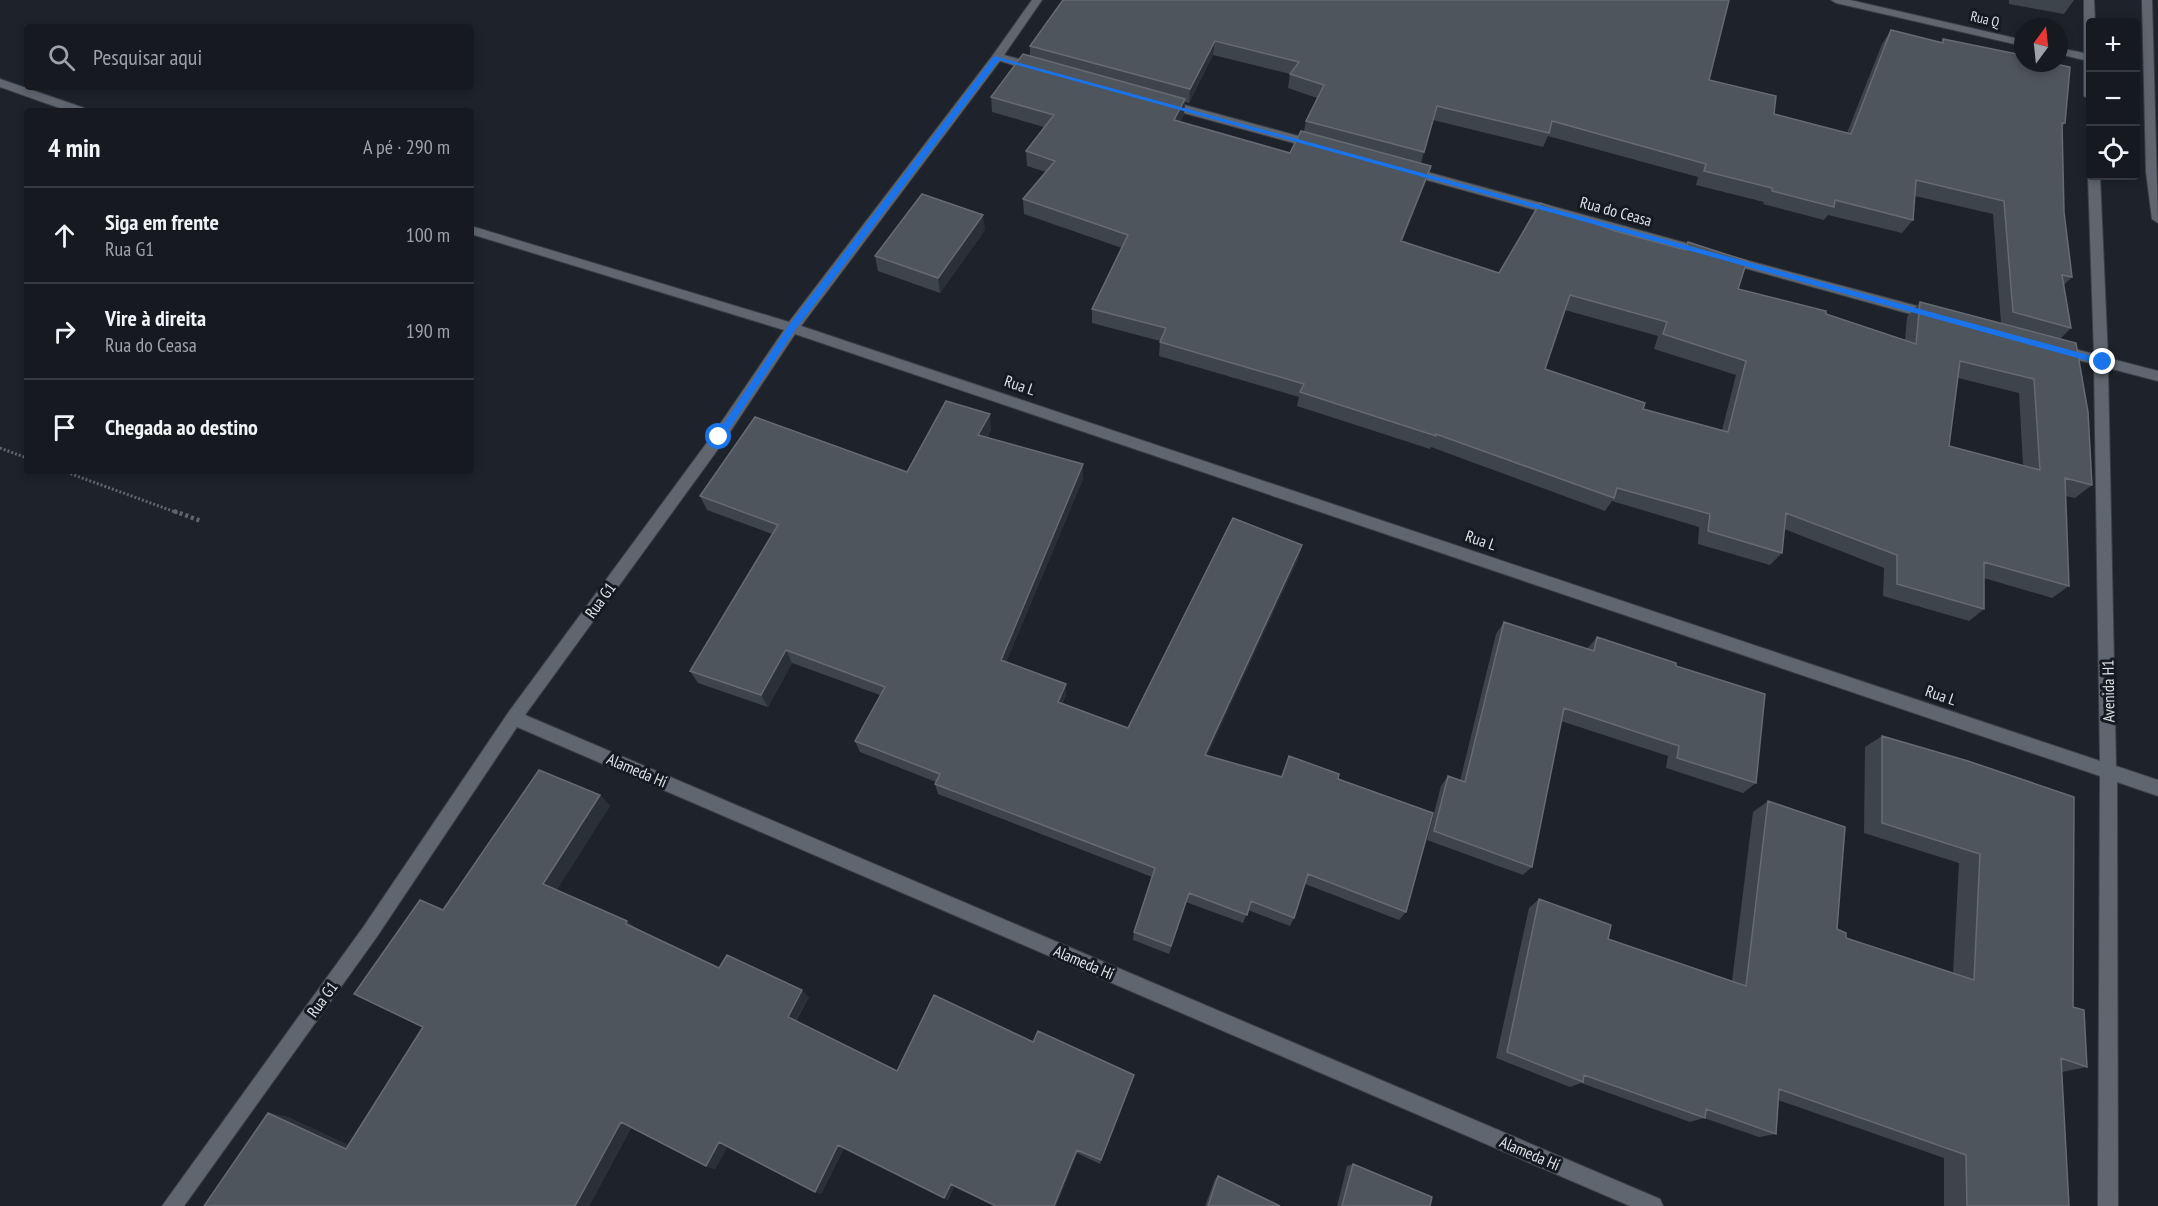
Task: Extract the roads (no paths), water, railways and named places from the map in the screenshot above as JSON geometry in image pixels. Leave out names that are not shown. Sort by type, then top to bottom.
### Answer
[{"type":"street","name":"Rua G1","points":[[172,1206],[370,932],[514,718],[719,437],[792,328],[997,57],[1037,0]]},
{"type":"street","name":"Rua Q","points":[[1836,0],[2014,41]]},
{"type":"street","points":[[2089,0],[2089,18]]},
{"type":"street","points":[[2147,0],[2154,72],[2152,172],[2158,219]]},
{"type":"street","points":[[2068,53],[2086,57]]},
{"type":"street","points":[[997,57],[1043,70]]},
{"type":"street","points":[[0,83],[71,108]]},
{"type":"street","points":[[1158,102],[1331,149]]},
{"type":"street","name":"Rua do Ceasa","points":[[1400,168],[1941,318]]},
{"type":"street","name":"Avenida H1","points":[[2094,180],[2103,362],[2110,771],[2108,1206]]},
{"type":"street","name":"Rua L","points":[[474,231],[792,328],[2158,788]]},
{"type":"street","points":[[2045,346],[2158,376]]},
{"type":"street","name":"Alameda Hi","points":[[514,718],[1653,1206]]}]
